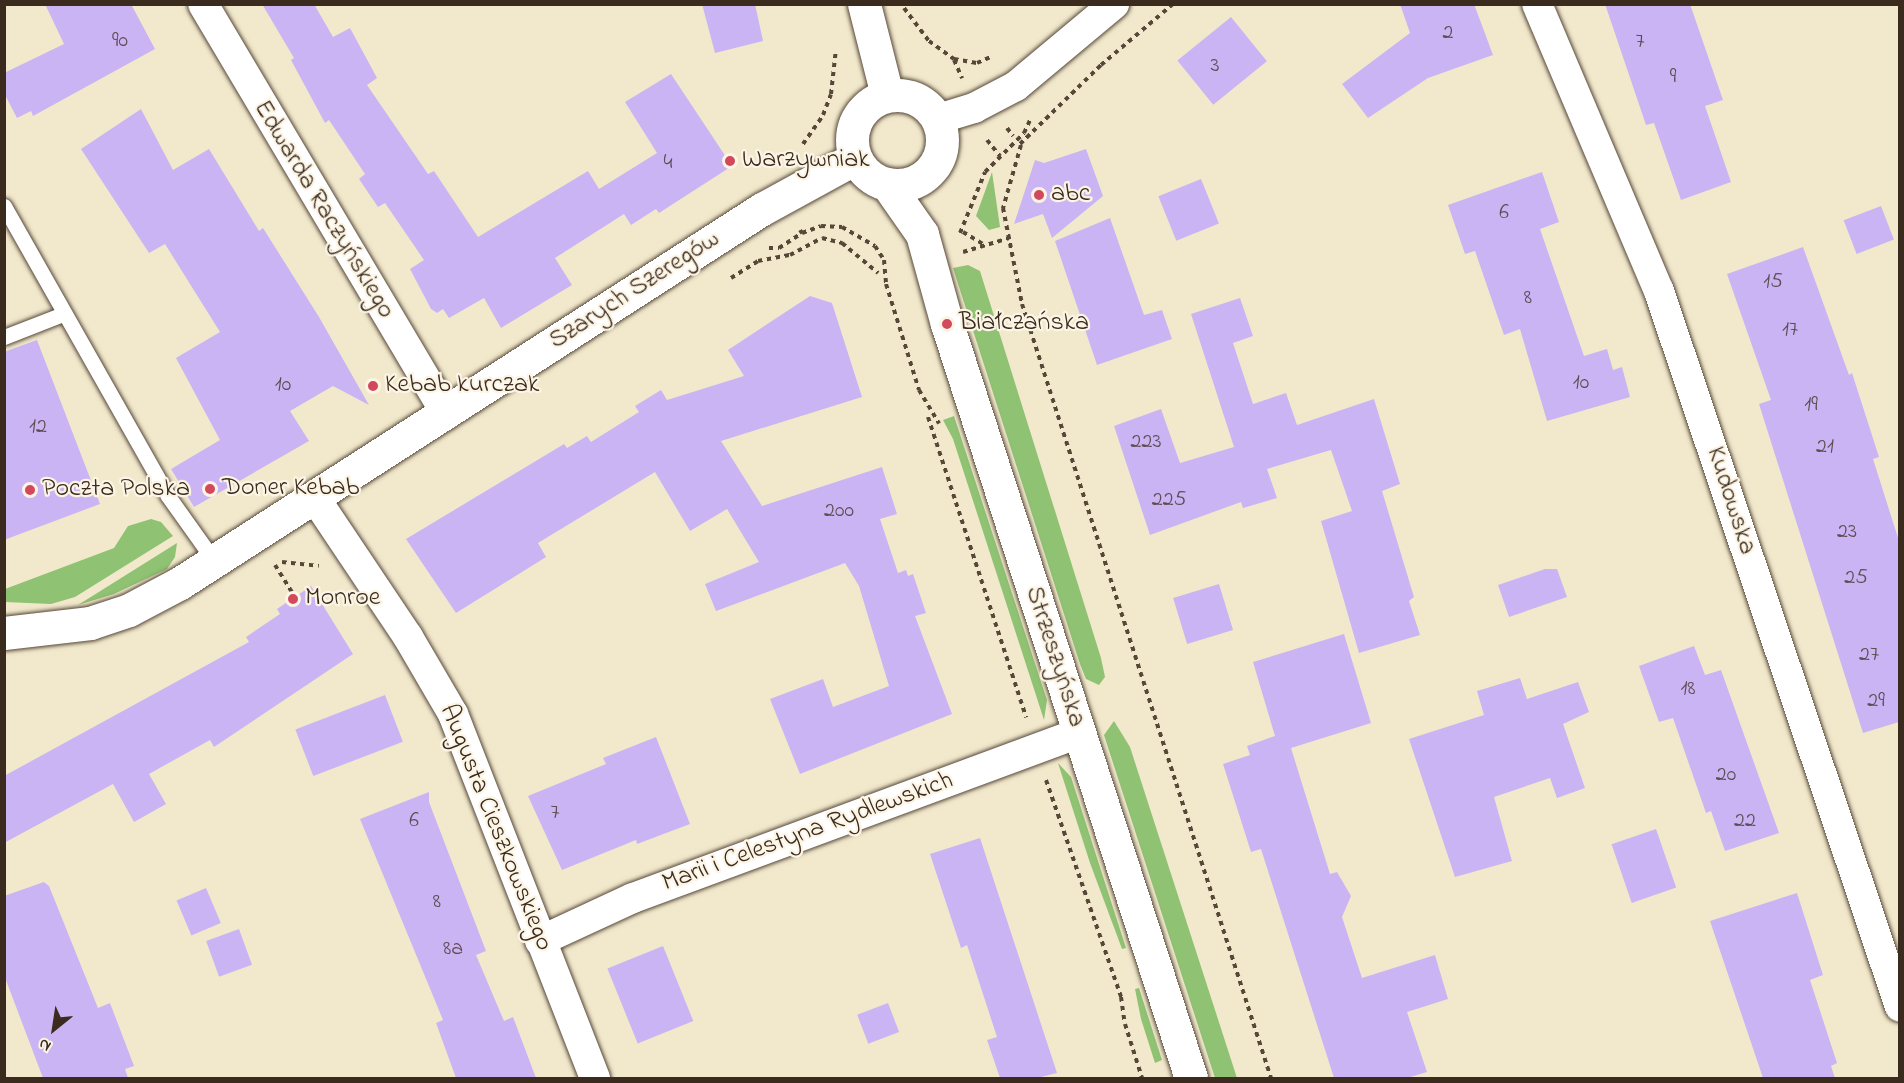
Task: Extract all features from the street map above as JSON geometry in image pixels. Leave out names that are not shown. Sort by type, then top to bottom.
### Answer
[{"type":"street","name":"Edwarda Raczyńskiego","points":[[203,4],[446,414]]},
{"type":"street","points":[[864,4],[887,95]]},
{"type":"street","points":[[938,119],[974,108],[1016,86],[1114,4]]},
{"type":"street","name":"Kudowska","points":[[1537,4],[1659,291],[1899,1006]]},
{"type":"street","points":[[887,95],[916,98],[938,119],[943,142],[935,165],[914,182],[887,184],[868,175],[855,158],[852,131],[857,118],[872,101],[887,95]]},
{"type":"street","name":"Szarych Szeregów","points":[[4,633],[90,623],[129,610],[215,562],[753,215],[855,158]]},
{"type":"street","name":"Strzeszyńska","points":[[935,165],[936,235],[1079,733],[1191,1078]]},
{"type":"street","name":"Strzeszyńska","points":[[887,184],[936,235]]},
{"type":"street","name":"Augusta Cieszkowskiego","points":[[315,498],[408,637],[453,714],[595,1078]]},
{"type":"street","name":"Marii i Celestyna Rydlewskich","points":[[540,941],[633,898],[1079,733]]},
{"type":"lane","points":[[4,206],[63,314],[168,496],[215,562]]},
{"type":"lane","points":[[4,337],[63,314]]},
{"type":"path","points":[[903,4],[929,41],[954,59],[977,63],[999,54]]},
{"type":"path","points":[[1173,4],[1101,65],[1021,145],[1003,208],[1022,304],[1271,1078]]},
{"type":"path","points":[[794,151],[813,133],[823,115],[831,94],[836,45]]},
{"type":"path","points":[[954,59],[959,71]]},
{"type":"path","points":[[963,232],[985,172],[1000,156],[987,140]]},
{"type":"path","points":[[796,225],[802,233],[821,226],[842,227],[875,246],[884,260],[886,284],[919,390],[941,427]]},
{"type":"path","points":[[936,235],[963,232],[986,245]]},
{"type":"path","points":[[731,278],[758,261],[796,252],[813,240],[832,238],[878,273]]},
{"type":"path","points":[[960,254],[1009,238]]},
{"type":"path","points":[[792,246],[796,252]]},
{"type":"path","points":[[928,417],[1027,720]]},
{"type":"path","points":[[272,561],[295,597]]},
{"type":"path","points":[[1044,773],[1107,956],[1142,1078]]},
{"type":"green space","points":[[992,172],[1000,227],[989,230],[976,216]]},
{"type":"green space","points":[[968,265],[980,271],[1101,658],[1105,677],[1099,685],[1086,679],[1080,664],[953,268]]},
{"type":"green space","points":[[954,416],[1047,700],[1044,720],[953,439],[943,420]]},
{"type":"green space","points":[[151,519],[161,522],[173,536],[75,597],[51,604],[5,602],[5,589],[114,548],[128,526]]},
{"type":"green space","points":[[177,543],[175,557],[167,569],[114,594],[78,605]]},
{"type":"green space","points":[[1114,721],[1130,747],[1237,1078],[1215,1078],[1104,735]]},
{"type":"green space","points":[[1058,763],[1071,777],[1126,948],[1122,949],[1090,863]]},
{"type":"green space","points":[[1139,988],[1162,1060],[1155,1063],[1141,1019],[1135,989]]},
{"type":"building","points":[[45,4],[131,4],[155,49],[33,116],[31,111],[17,118],[4,93],[4,73],[64,44]]},
{"type":"building","points":[[262,4],[314,4],[333,37],[350,28],[377,78],[367,85],[428,174],[434,171],[478,237],[588,171],[599,189],[657,153],[625,102],[671,74],[732,166],[659,213],[656,209],[631,225],[624,214],[555,258],[572,285],[501,328],[484,298],[449,318],[443,309],[437,313],[431,309],[410,269],[424,260],[385,203],[378,207],[359,179],[365,174],[329,120],[325,123],[291,60],[294,58]]},
{"type":"building","points":[[702,4],[755,4],[763,41],[715,53]]},
{"type":"building","points":[[1400,4],[1474,4],[1493,55],[1428,78],[1368,118],[1342,84],[1410,33]]},
{"type":"building","points":[[1605,4],[1690,4],[1723,100],[1705,106],[1731,182],[1681,200],[1654,123],[1646,125]]},
{"type":"building","points":[[1231,17],[1267,61],[1213,105],[1177,60]]},
{"type":"building","points":[[141,109],[173,170],[209,149],[259,231],[263,228],[319,317],[369,405],[333,386],[290,411],[309,441],[194,507],[171,469],[220,440],[176,358],[220,332],[165,244],[149,253],[81,149]]},
{"type":"building","points":[[1086,149],[1103,196],[1052,238],[1043,214],[1014,224],[1035,160],[1044,163]]},
{"type":"building","points":[[1542,172],[1559,222],[1540,229],[1584,356],[1607,349],[1613,370],[1622,367],[1630,397],[1547,421],[1520,329],[1504,335],[1475,251],[1465,254],[1448,205]]},
{"type":"building","points":[[1201,179],[1219,224],[1176,241],[1158,196]]},
{"type":"building","points":[[1881,206],[1894,240],[1857,254],[1844,220]]},
{"type":"building","points":[[1110,218],[1144,315],[1162,310],[1172,339],[1097,365],[1055,241]]},
{"type":"building","points":[[1803,247],[1849,375],[1852,373],[1879,457],[1873,459],[1899,541],[1899,722],[1863,733],[1759,404],[1771,400],[1727,274]]},
{"type":"building","points":[[810,296],[832,303],[862,397],[721,441],[762,506],[882,467],[897,514],[880,519],[898,573],[906,570],[908,576],[913,574],[926,613],[915,616],[952,714],[800,774],[770,699],[823,679],[833,707],[889,686],[859,586],[845,563],[716,611],[705,584],[759,562],[727,509],[690,531],[655,472],[538,543],[546,557],[456,613],[406,539],[564,444],[567,448],[587,436],[591,442],[639,412],[635,406],[661,390],[667,400],[744,376],[728,350]]},
{"type":"building","points":[[1240,298],[1253,336],[1233,343],[1253,404],[1286,393],[1297,425],[1374,399],[1400,484],[1382,491],[1414,597],[1409,601],[1420,635],[1359,653],[1321,521],[1352,511],[1331,450],[1267,469],[1277,498],[1243,508],[1241,502],[1150,535],[1114,426],[1161,409],[1180,463],[1234,447],[1191,314]]},
{"type":"building","points":[[37,340],[100,504],[4,540],[4,352]]},
{"type":"building","points":[[1545,569],[1557,569],[1567,597],[1509,617],[1498,585]]},
{"type":"building","points":[[1219,584],[1233,630],[1187,644],[1173,598]]},
{"type":"building","points":[[311,586],[353,654],[214,747],[210,740],[149,774],[166,804],[134,822],[113,784],[4,843],[4,776],[249,642],[246,637],[280,614],[277,609]]},
{"type":"building","points":[[1344,634],[1371,723],[1291,748],[1330,874],[1337,872],[1351,896],[1342,917],[1362,978],[1435,955],[1448,999],[1407,1012],[1427,1072],[1407,1078],[1334,1078],[1261,849],[1251,852],[1223,764],[1250,755],[1247,746],[1275,736],[1253,662]]},
{"type":"building","points":[[1694,646],[1705,675],[1721,670],[1779,833],[1725,851],[1711,811],[1706,813],[1673,718],[1659,722],[1639,666]]},
{"type":"building","points":[[1520,678],[1527,699],[1578,682],[1589,712],[1563,724],[1585,788],[1557,798],[1550,778],[1494,797],[1512,861],[1455,877],[1409,739],[1484,715],[1477,691]]},
{"type":"building","points":[[385,695],[403,742],[313,776],[295,729]]},
{"type":"building","points":[[656,737],[690,824],[637,844],[636,840],[562,870],[528,796],[606,764],[603,758]]},
{"type":"building","points":[[429,792],[429,802],[486,951],[476,955],[504,1021],[513,1017],[536,1078],[456,1078],[436,1023],[443,1020],[360,819]]},
{"type":"building","points":[[1656,829],[1676,888],[1632,903],[1612,844]]},
{"type":"building","points":[[980,838],[1057,1073],[1037,1078],[1000,1078],[987,1040],[997,1037],[967,945],[961,948],[930,854]]},
{"type":"building","points":[[44,882],[49,886],[98,1008],[110,1003],[134,1066],[125,1069],[128,1078],[43,1078],[4,975],[4,896]]},
{"type":"building","points":[[206,888],[221,923],[191,935],[177,901]]},
{"type":"building","points":[[1797,893],[1823,975],[1810,980],[1837,1063],[1831,1066],[1835,1078],[1763,1078],[1710,921]]},
{"type":"building","points":[[239,929],[252,965],[219,977],[206,941]]},
{"type":"building","points":[[663,946],[693,1021],[638,1044],[607,968]]},
{"type":"building","points":[[888,1003],[899,1032],[868,1044],[857,1015]]},
{"type":"place","name":"Warzywniak","points":[[730,161]]},
{"type":"place","name":"abc","points":[[1039,195]]},
{"type":"place","name":"Białczańska","points":[[947,324]]},
{"type":"place","name":"Kebab kurczak","points":[[373,386]]},
{"type":"place","name":"Doner Kebab","points":[[210,489]]},
{"type":"place","name":"Poczta Polska","points":[[30,490]]},
{"type":"place","name":"Monroe","points":[[293,599]]}]
